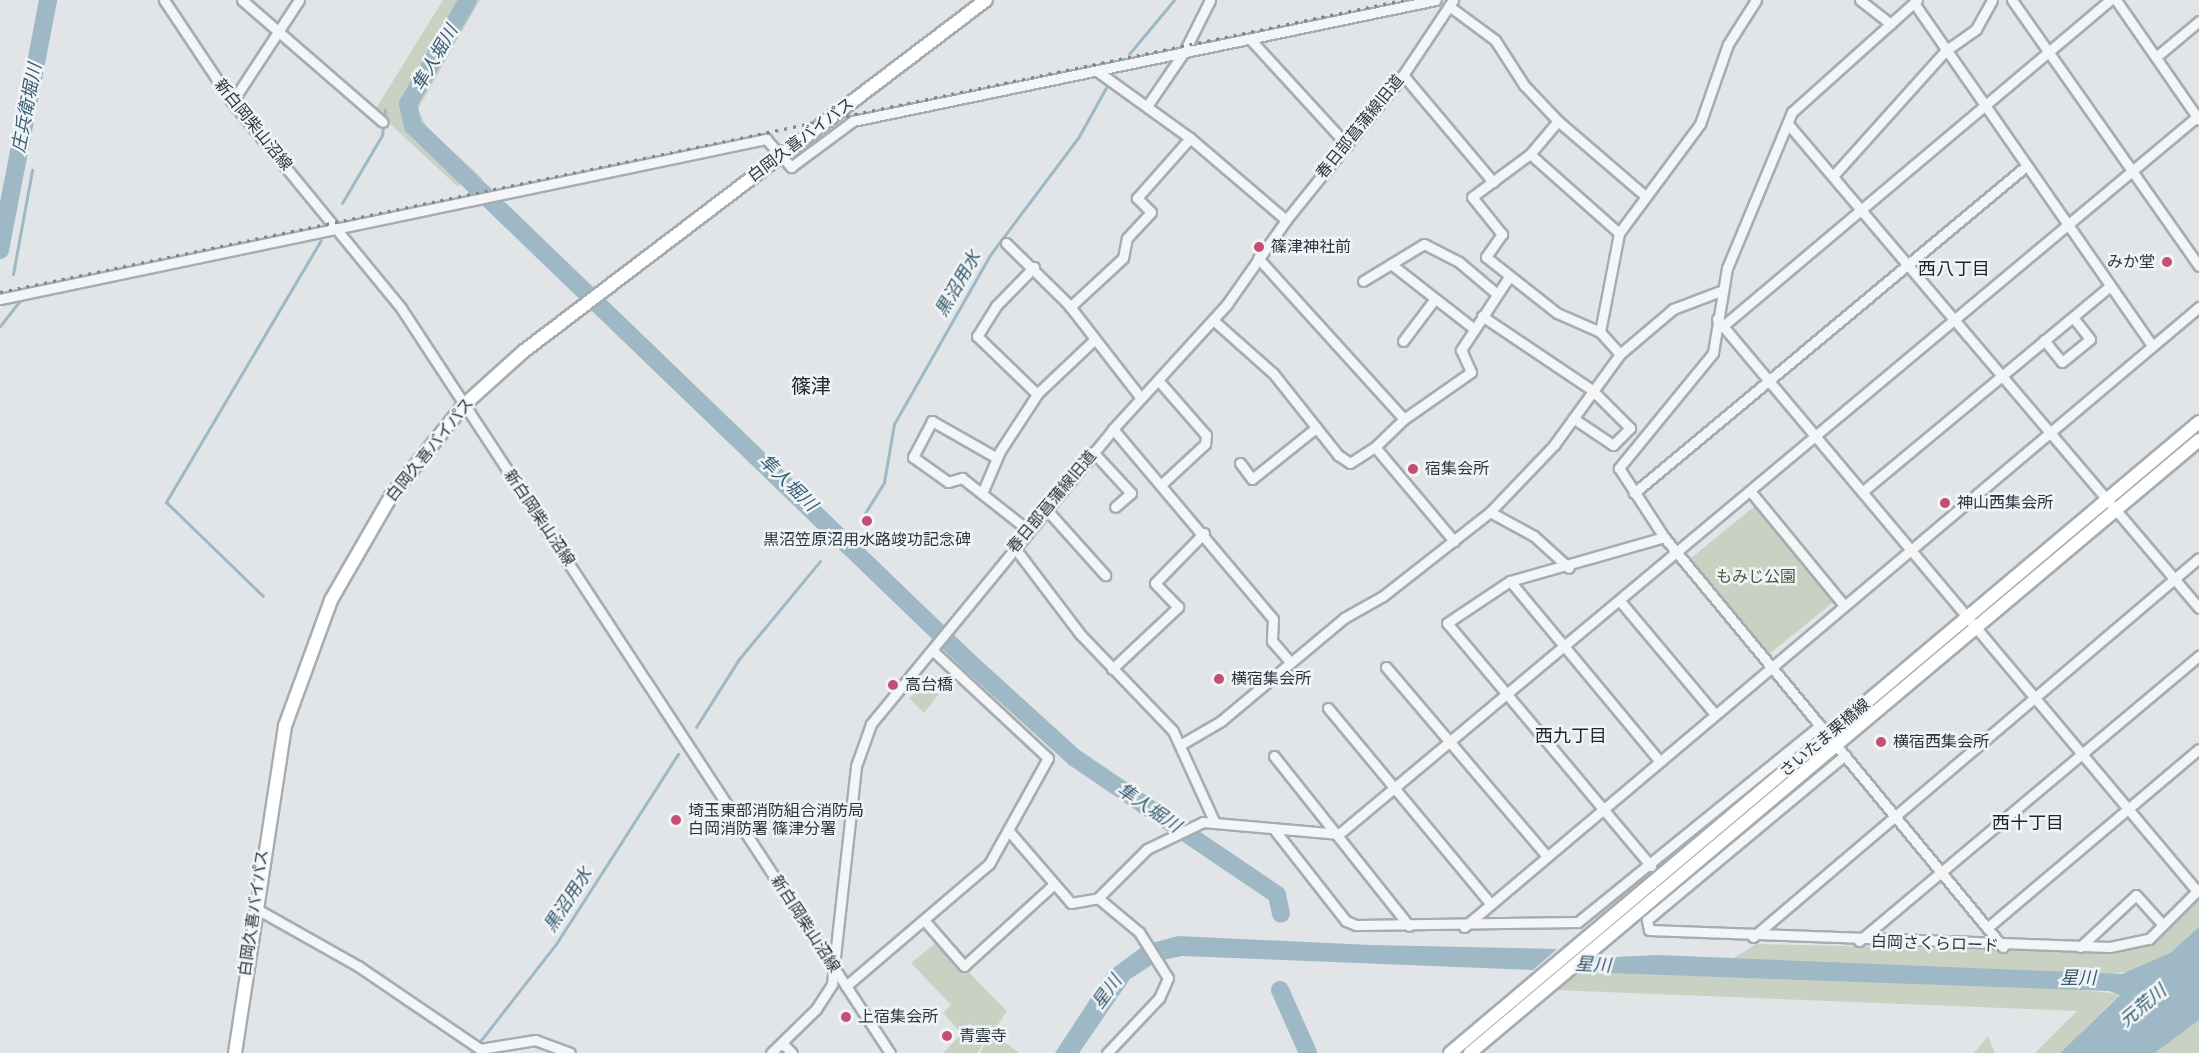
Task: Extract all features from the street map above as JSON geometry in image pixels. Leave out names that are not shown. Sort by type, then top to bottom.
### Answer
[{"type":"main road","name":"白岡久喜バイパス","points":[[235,1053],[283,734],[323,619],[376,518],[464,405],[582,306],[986,0]]},
{"type":"main road","name":"さいたま栗橋線","points":[[1450,1053],[1590,934],[1832,740],[1972,624],[2112,505],[2199,422]]},
{"type":"main road","name":"さいたま栗橋線","points":[[2112,505],[2199,440]]},
{"type":"main road","name":"さいたま栗橋線","points":[[1470,1053],[1832,740]]},
{"type":"street","name":"新白岡柴山沼線","points":[[164,0],[232,102],[338,227],[464,405],[890,1053]]},
{"type":"street","points":[[242,0],[383,122]]},
{"type":"street","points":[[232,102],[299,0]]},
{"type":"street","points":[[1147,106],[1184,52],[1210,0]]},
{"type":"street","points":[[0,299],[766,139],[791,167],[853,121],[1436,0]]},
{"type":"street","points":[[1600,332],[1619,233],[1644,195],[1700,124],[1728,44],[1756,0]]},
{"type":"street","points":[[1860,0],[1891,24]]},
{"type":"street","points":[[1833,176],[1945,51],[1976,28],[1992,0]]},
{"type":"street","points":[[2012,0],[2199,266]]},
{"type":"street","points":[[1720,322],[1862,210],[2110,0]]},
{"type":"street","points":[[1008,831],[1071,903],[1098,898],[1129,864],[1162,840],[1194,825],[1214,821],[1340,834],[2198,117],[2116,0]]},
{"type":"street","points":[[2003,947],[1664,537],[1619,468],[1713,353],[1720,322],[1723,290],[1792,112],[1829,74],[1891,24],[1915,1],[1945,51],[2152,346]]},
{"type":"street","points":[[1451,3],[1495,40],[1524,85],[1558,121],[1644,195]]},
{"type":"street","name":"春日部菖蒲線旧道","points":[[771,1053],[816,1009],[835,971],[862,744],[883,707],[1113,429],[1213,320],[1286,220],[1403,75],[1451,3]]},
{"type":"street","points":[[2156,57],[2199,21]]},
{"type":"street","points":[[1250,39],[1347,145]]},
{"type":"street","points":[[1096,70],[1190,138],[1286,220]]},
{"type":"street","points":[[1403,75],[1493,182]]},
{"type":"street","points":[[1558,121],[1530,154],[1472,197],[1502,234],[1486,258],[1557,313],[1600,332],[1620,354]]},
{"type":"street","points":[[1788,124],[2199,608]]},
{"type":"street","points":[[1070,307],[1123,258],[1127,238],[1151,212],[1137,198],[1190,138]]},
{"type":"street","points":[[1530,154],[1619,233]]},
{"type":"street","points":[[1634,493],[1767,378],[1908,265],[2026,166]]},
{"type":"street","points":[[1006,243],[1034,267],[1070,307],[1141,398]]},
{"type":"street","points":[[1363,281],[1424,244],[1459,262],[1497,294]]},
{"type":"street","points":[[1258,258],[1404,419]]},
{"type":"street","points":[[1391,264],[1434,300],[1473,328]]},
{"type":"street","points":[[1034,267],[996,306],[978,336],[1037,394]]},
{"type":"street","points":[[1213,320],[1273,373],[1316,428],[1350,463],[1375,447],[1404,419],[1471,372],[1461,350],[1473,328],[1509,277]]},
{"type":"street","points":[[1862,492],[2110,286]]},
{"type":"street","points":[[1180,745],[1221,721],[1290,662],[1490,512],[1573,418],[1620,354],[1673,309],[1723,290]]},
{"type":"street","points":[[1403,341],[1434,300]]},
{"type":"street","points":[[1464,927],[1488,901],[2199,306]]},
{"type":"street","points":[[1482,316],[1592,390],[1630,428],[1613,445],[1573,418]]},
{"type":"street","points":[[2044,340],[2062,363],[2090,339],[2073,317]]},
{"type":"street","points":[[1720,322],[2198,890]]},
{"type":"street","points":[[983,491],[997,458],[1037,394],[1094,340]]},
{"type":"street","points":[[1158,380],[1206,435],[1205,444],[1163,483]]},
{"type":"street","points":[[997,458],[932,421],[913,457],[948,482],[962,477],[983,491],[1028,530]]},
{"type":"street","points":[[1240,463],[1252,479],[1316,428]]},
{"type":"street","points":[[1113,429],[1163,483],[1273,619],[1272,641],[1290,662]]},
{"type":"street","points":[[1375,447],[1454,541]]},
{"type":"street","points":[[1094,452],[1131,493],[1115,507]]},
{"type":"street","points":[[1751,492],[1843,604]]},
{"type":"street","points":[[1046,509],[1105,575]]},
{"type":"street","points":[[1490,512],[1534,536],[1569,568]]},
{"type":"street","points":[[1112,669],[1178,607],[1155,583],[1204,533]]},
{"type":"street","points":[[1650,866],[1447,623],[1510,581],[1569,568],[1664,537]]},
{"type":"street","points":[[1014,547],[1112,669],[1180,745],[1214,821]]},
{"type":"street","points":[[1753,937],[1893,814],[2199,558]]},
{"type":"street","points":[[1510,581],[1658,759]]},
{"type":"street","points":[[1620,601],[1714,713]]},
{"type":"street","points":[[846,987],[989,864],[1048,758],[934,647]]},
{"type":"street","points":[[1859,941],[2199,656]]},
{"type":"street","points":[[1386,667],[1545,854]]},
{"type":"street","points":[[1328,708],[1488,901]]},
{"type":"street","points":[[1273,828],[1346,921],[1464,927],[1578,922],[1650,866],[1820,725]]},
{"type":"street","points":[[1988,928],[2199,749]]},
{"type":"street","name":"白岡さくらロード","points":[[1845,755],[1647,920],[1649,930],[1753,937],[2003,947],[2080,947],[2149,939],[2198,890]]},
{"type":"street","points":[[1274,756],[1340,834],[1409,926]]},
{"type":"street","points":[[924,920],[964,966],[1053,885]]},
{"type":"street","points":[[2080,947],[2136,896],[2163,925]]},
{"type":"street","points":[[1098,898],[1145,941],[1166,973],[1159,998],[1111,1052]]},
{"type":"street","points":[[255,908],[358,966],[475,1046],[536,1040],[570,1053]]},
{"type":"street","points":[[782,1042],[792,1053]]},
{"type":"green space","points":[[443,0],[480,0],[418,109],[426,126],[483,179],[457,186],[375,110]]},
{"type":"green space","name":"もみじ公園","points":[[1755,506],[1833,602],[1763,659],[1685,563]]},
{"type":"green space","points":[[939,674],[948,682],[924,713],[909,698]]},
{"type":"green space","points":[[2199,895],[2199,927],[2170,953],[2142,970],[2110,974],[1732,959],[1756,944],[2107,952],[2151,942]]},
{"type":"green space","points":[[938,941],[1007,1011],[992,1034],[1020,1053],[980,1053],[988,1038],[970,1023],[960,1032],[943,1013],[951,1005],[911,963]]},
{"type":"green space","points":[[1578,972],[2072,989],[2120,994],[2060,1053],[2035,1053],[2077,1011],[1554,990]]},
{"type":"green space","points":[[2199,1020],[2199,1053],[2155,1053]]},
{"type":"green space","points":[[970,1025],[987,1039],[977,1053],[943,1053]]},
{"type":"green space","points":[[1988,1036],[1995,1053],[1974,1053]]},
{"type":"water","points":[[2199,927],[2199,1020],[2155,1053],[2060,1053],[2120,995],[2109,991],[1578,972],[1592,958],[1658,955],[2122,974],[2170,953]]},
{"type":"water","points":[[1178,936],[1371,945],[1557,949],[1533,970],[1182,956],[1163,960],[1152,943]]},
{"type":"water","name":"星川","points":[[1143,946],[1153,964],[1130,979],[1079,1053],[1055,1053],[1108,972]]},
{"type":"waterway","name":"庄兵衛堀川","points":[[0,250],[48,0]]},
{"type":"waterway","name":"隼人堀川","points":[[468,0],[408,104],[413,126],[969,662],[1075,758],[1277,895],[1281,914]]},
{"type":"waterway","name":"黒沼用水","points":[[1129,54],[1174,0]]},
{"type":"waterway","name":"黒沼用水","points":[[865,513],[884,482],[894,424],[990,255],[1078,138],[1108,84]]},
{"type":"waterway","points":[[342,203],[382,135],[385,109]]},
{"type":"waterway","points":[[13,274],[32,170]]},
{"type":"waterway","points":[[263,596],[166,502],[321,240]]},
{"type":"waterway","points":[[0,326],[21,299]]},
{"type":"waterway","name":"黒沼用水","points":[[696,727],[739,659],[820,561]]},
{"type":"waterway","name":"黒沼用水","points":[[471,1053],[556,944],[678,754]]},
{"type":"waterway","name":"隼人堀川","points":[[1280,990],[1308,1053]]},
{"type":"railway","points":[[0,292],[1403,0]]},
{"type":"place","name":"篠津神社前","points":[[1259,247]]},
{"type":"place","name":"みか堂","points":[[2167,262]]},
{"type":"place","name":"宿集会所","points":[[1413,469]]},
{"type":"place","name":"神山西集会所","points":[[1945,503]]},
{"type":"place","name":"黒沼笠原沼用水路竣功記念碑","points":[[867,521]]},
{"type":"place","name":"横宿集会所","points":[[1219,679]]},
{"type":"place","name":"高台橋","points":[[893,685]]},
{"type":"place","name":"横宿西集会所","points":[[1881,742]]},
{"type":"place","name":"埼玉東部消防組合消防局 白岡消防署 篠津分署","points":[[676,820]]},
{"type":"place","name":"上宿集会所","points":[[846,1017]]},
{"type":"place","name":"青雲寺","points":[[947,1036]]},
{"type":"district","name":"西八丁目","points":[[1954,269]]},
{"type":"district","name":"篠津","points":[[811,387]]},
{"type":"district","name":"西九丁目","points":[[1571,736]]},
{"type":"district","name":"西十丁目","points":[[2028,823]]},
{"type":"water label","name":"元荒川","points":[[2143,1006]]}]
